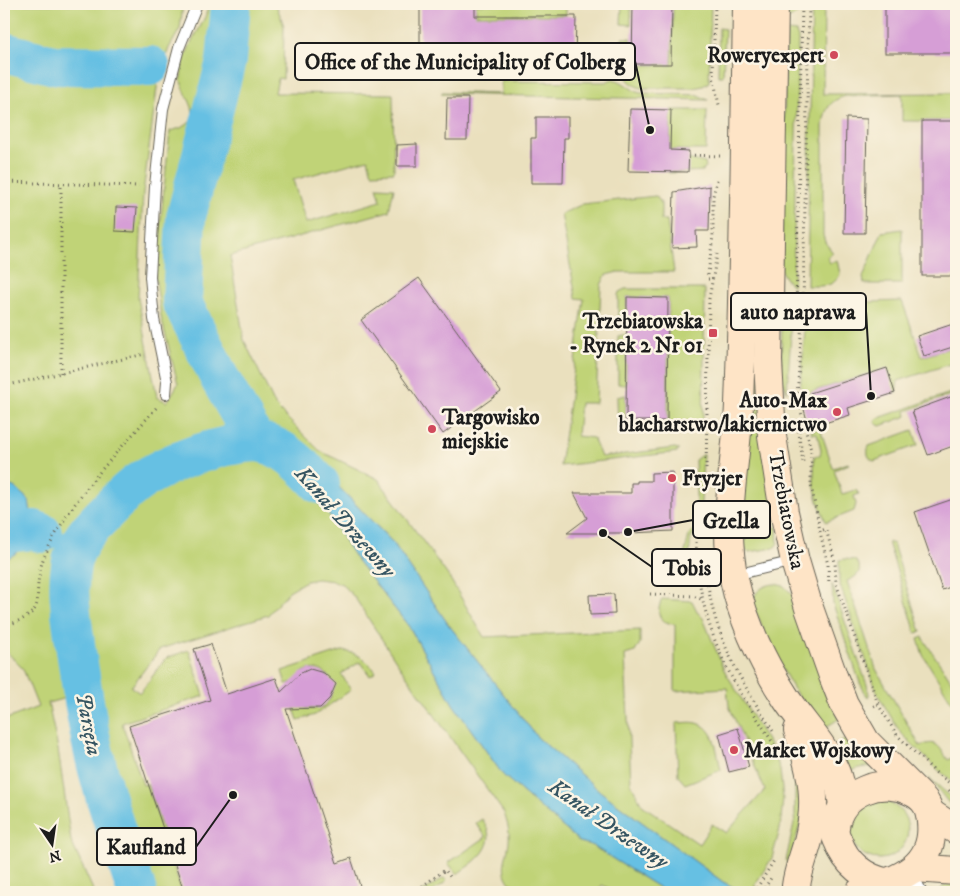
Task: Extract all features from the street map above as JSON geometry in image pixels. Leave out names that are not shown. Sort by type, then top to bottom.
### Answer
[{"type":"street","name":"Trzebiatowska","points":[[747,4],[739,404],[729,530],[733,575],[742,612],[767,666],[788,701],[813,735],[833,767],[840,784],[839,817]]},
{"type":"street","name":"Trzebiatowska","points":[[774,4],[768,386],[776,464],[786,526],[809,608],[833,676],[849,713],[866,742],[927,806]]},
{"type":"street","points":[[786,886],[798,870],[804,855],[813,819],[814,788],[808,759],[788,701]]},
{"type":"street","points":[[786,886],[806,875],[839,817],[861,791],[882,786],[904,789],[956,830]]},
{"type":"street","points":[[907,879],[924,857],[929,845],[932,832],[927,806]]},
{"type":"street","points":[[839,817],[842,852],[852,865],[865,875],[907,879]]},
{"type":"street","points":[[860,892],[907,879],[956,871]]},
{"type":"lane","points":[[166,394],[167,382],[154,319],[150,277],[155,186],[163,109],[179,48],[197,4]]},
{"type":"lane","points":[[733,575],[795,561]]},
{"type":"path","points":[[715,4],[713,76],[721,113]]},
{"type":"path","points":[[802,4],[802,31]]},
{"type":"path","points":[[797,397],[803,304],[807,25],[809,4]]},
{"type":"path","points":[[719,165],[720,148]]},
{"type":"path","points":[[689,155],[720,156]]},
{"type":"path","points":[[709,279],[713,236],[713,196],[718,174]]},
{"type":"path","points":[[4,182],[155,186]]},
{"type":"path","points":[[61,183],[61,373]]},
{"type":"path","points":[[706,475],[709,299],[713,273]]},
{"type":"path","points":[[4,386],[161,351]]},
{"type":"path","points":[[4,626],[25,618],[34,610],[44,556],[64,521],[85,489],[159,405],[166,394]]},
{"type":"path","points":[[800,404],[811,450],[811,484],[821,536]]},
{"type":"path","points":[[823,530],[826,529],[835,562],[836,583],[876,705],[897,735],[935,772],[956,788]]},
{"type":"path","points":[[700,536],[696,536],[696,562],[702,600],[712,632],[726,667],[777,750]]},
{"type":"path","points":[[650,594],[693,596],[702,600]]},
{"type":"path","points":[[757,888],[771,870],[778,851]]},
{"type":"path","points":[[414,892],[445,870],[451,878]]},
{"type":"path","points":[[762,892],[786,886]]},
{"type":"green space","points":[[4,4],[183,4],[180,29],[169,48],[158,80],[143,193],[138,298],[157,397],[167,402],[178,384],[161,317],[155,275],[170,131],[183,127],[191,121],[193,115],[181,76],[187,53],[203,22],[208,4],[276,4],[284,26],[283,79],[278,78],[275,93],[393,94],[394,172],[372,173],[368,159],[293,180],[306,223],[381,201],[377,187],[394,188],[389,211],[230,256],[244,340],[276,407],[320,451],[378,479],[449,577],[484,637],[640,630],[640,643],[635,652],[625,655],[631,783],[642,805],[699,844],[712,824],[726,833],[765,790],[729,706],[727,688],[675,691],[675,625],[663,621],[659,608],[662,599],[692,601],[703,618],[724,670],[774,752],[780,770],[783,799],[780,829],[772,858],[754,886],[760,889],[758,892],[743,892],[723,882],[601,792],[538,738],[448,624],[394,544],[335,483],[286,440],[268,431],[232,436],[161,459],[125,481],[79,529],[65,555],[59,583],[55,621],[69,697],[48,703],[58,749],[71,841],[94,892],[4,892],[4,720],[38,707],[23,669],[4,647]]},
{"type":"green space","points":[[476,4],[566,4],[566,15],[476,15]]},
{"type":"green space","points":[[622,4],[631,4],[631,25],[621,24]]},
{"type":"green space","points":[[673,4],[711,4],[709,82],[694,88],[641,88],[634,85],[628,80],[623,67],[622,38],[631,38],[631,65],[672,65]]},
{"type":"green space","points":[[789,4],[799,4],[798,14],[786,18]]},
{"type":"green space","points":[[812,4],[824,4],[823,94],[956,93],[956,121],[902,121],[902,94],[846,96],[836,100],[829,106],[823,125],[823,235],[825,242],[833,253],[827,257],[830,263],[837,260],[840,274],[830,284],[807,286]]},
{"type":"green space","points":[[719,28],[725,29],[723,76],[718,76]]},
{"type":"green space","points":[[757,30],[774,514],[741,517]]},
{"type":"green space","points":[[786,31],[796,32],[798,38],[793,286],[787,281],[781,271]]},
{"type":"green space","points":[[612,79],[620,81],[640,93],[698,95],[708,100],[442,94],[442,92],[501,94],[501,81],[606,82]]},
{"type":"green space","points":[[671,110],[707,110],[706,150],[670,150]]},
{"type":"green space","points":[[669,159],[688,159],[705,163],[706,167],[703,171],[669,173]]},
{"type":"green space","points":[[656,196],[661,203],[661,220],[667,220],[674,272],[618,272],[606,275],[601,285],[596,403],[580,403],[577,436],[593,438],[601,457],[675,448],[678,449],[678,452],[560,466],[584,299],[576,298],[561,214],[583,204]]},
{"type":"green space","points":[[902,229],[902,284],[864,283],[863,277],[882,232]]},
{"type":"green space","points":[[625,289],[705,289],[703,423],[684,423],[666,431],[626,432],[618,427],[617,397],[626,395],[626,422],[668,422],[668,298],[627,297],[627,325],[618,323],[618,295],[619,292]]},
{"type":"green space","points":[[902,301],[922,357],[956,346],[956,362],[898,381],[896,392],[894,393],[887,369],[810,392],[812,399],[802,402],[800,393],[807,304]]},
{"type":"green space","points":[[790,304],[793,304],[787,392],[781,376],[782,315]]},
{"type":"green space","points":[[627,334],[626,385],[618,384],[618,336]]},
{"type":"green space","points":[[956,391],[956,393],[906,411],[907,416],[880,426],[875,423],[876,419]]},
{"type":"green space","points":[[820,428],[833,468],[849,464],[834,470],[842,494],[856,490],[859,494],[854,496],[856,504],[854,511],[826,522],[814,484],[814,456],[820,456],[821,450],[817,433],[812,434],[811,431]]},
{"type":"green space","points":[[913,430],[918,445],[874,461],[869,457],[869,446]]},
{"type":"green space","points":[[703,454],[700,525],[691,538],[689,555],[684,556],[689,535],[697,526],[695,460]]},
{"type":"green space","points":[[216,459],[275,462],[298,481],[327,512],[356,559],[410,628],[453,704],[503,775],[580,842],[591,845],[666,892],[617,892],[602,885],[597,892],[541,892],[511,884],[507,879],[504,868],[509,837],[504,813],[396,661],[355,598],[342,584],[317,579],[306,581],[289,591],[268,615],[160,649],[131,687],[140,693],[166,658],[189,650],[204,696],[122,723],[143,785],[147,784],[164,835],[160,837],[165,852],[169,851],[182,892],[154,892],[114,765],[97,689],[91,629],[80,584],[81,558],[98,532],[148,489],[185,471]]},
{"type":"green space","points":[[777,527],[778,543],[774,548],[749,552],[743,549],[740,531]]},
{"type":"green space","points":[[888,542],[893,544],[921,632],[916,633]]},
{"type":"green space","points":[[839,560],[855,560],[859,565],[858,573],[855,577],[847,581],[876,669],[920,746],[934,744],[940,748],[948,760],[956,756],[956,784],[937,769],[900,732],[878,695],[839,582]]},
{"type":"green space","points":[[774,584],[784,586],[792,594],[839,719],[819,731],[779,663],[754,608],[753,599],[757,592],[763,587]]},
{"type":"green space","points":[[832,584],[867,685],[868,698],[860,683],[833,604]]},
{"type":"green space","points":[[923,637],[956,688],[956,709],[923,655],[918,639]]},
{"type":"green space","points":[[342,651],[361,657],[376,672],[370,676],[360,662],[341,674],[351,690],[315,715],[298,720],[287,688],[305,708],[317,709],[325,705],[330,698],[332,690],[331,681],[326,674],[319,670],[308,670],[303,672],[293,682],[286,684],[282,671]]},
{"type":"green space","points":[[676,723],[694,723],[706,727],[713,738],[721,770],[685,784],[678,776]]},
{"type":"green space","points":[[849,737],[873,766],[859,768],[844,774],[830,749]]},
{"type":"green space","points":[[797,771],[804,809],[789,865],[786,861],[795,818],[795,780]]},
{"type":"green space","points":[[929,778],[956,801],[956,810],[948,802]]},
{"type":"green space","points":[[873,801],[885,801],[900,809],[908,824],[908,836],[900,851],[885,859],[873,859],[858,851],[850,836],[850,824],[858,809]]},
{"type":"green space","points":[[482,819],[489,837],[484,851],[472,864],[457,874],[448,863],[486,837],[476,823]]},
{"type":"green space","points":[[444,878],[447,881],[432,892],[422,892]]},
{"type":"green space","points":[[956,881],[956,892],[939,892],[944,885]]},
{"type":"water","points":[[286,440],[335,483],[394,544],[448,624],[538,738],[601,792],[723,882],[743,892],[666,892],[591,845],[580,842],[503,775],[453,704],[410,628],[356,559],[327,512],[298,481],[275,462]]},
{"type":"water","points":[[7,485],[14,487],[29,500],[34,530],[15,554],[4,560],[4,488]]},
{"type":"building","points":[[420,4],[475,4],[475,16],[576,16],[575,63],[547,63],[547,55],[449,55],[449,63],[420,63]]},
{"type":"building","points":[[633,4],[672,4],[671,64],[632,64]]},
{"type":"building","points":[[885,4],[956,4],[956,53],[885,53]]},
{"type":"building","points":[[447,98],[468,98],[467,140],[446,140]]},
{"type":"building","points":[[630,109],[671,110],[670,150],[689,151],[688,172],[628,171]]},
{"type":"building","points":[[536,117],[568,117],[568,138],[564,138],[563,183],[531,183],[531,138],[536,138]]},
{"type":"building","points":[[846,118],[867,119],[865,233],[844,233]]},
{"type":"building","points":[[922,121],[956,121],[956,276],[922,276]]},
{"type":"building","points":[[417,144],[417,166],[397,166],[397,145]]},
{"type":"building","points":[[710,186],[709,231],[696,231],[697,247],[672,248],[674,192]]},
{"type":"building","points":[[116,207],[137,208],[135,232],[115,231]]},
{"type":"building","points":[[419,278],[501,392],[443,434],[361,320]]},
{"type":"building","points":[[627,297],[668,298],[667,421],[626,421]]},
{"type":"building","points":[[956,323],[956,346],[924,356],[917,336]]},
{"type":"building","points":[[887,368],[895,393],[848,408],[850,415],[809,428],[802,402],[812,399],[810,393]]},
{"type":"building","points":[[956,395],[956,445],[928,455],[912,411]]},
{"type":"building","points":[[673,472],[673,531],[567,533],[587,518],[574,493],[631,493],[631,483],[651,481],[651,473]]},
{"type":"building","points":[[956,498],[956,585],[942,590],[915,512]]},
{"type":"building","points":[[614,594],[615,614],[590,615],[589,595]]},
{"type":"building","points":[[211,644],[227,694],[276,678],[281,692],[301,673],[310,669],[324,673],[336,684],[330,698],[320,708],[286,709],[337,863],[351,858],[362,892],[184,892],[129,726],[210,700],[194,649]]},
{"type":"building","name":"Market Wojskowy","points":[[738,728],[749,767],[729,772],[719,734]]},
{"type":"waterway","name":"Kanał Drzewny","points":[[231,4],[226,61],[186,217],[182,302],[220,379],[256,442],[283,451],[299,463],[320,484]]},
{"type":"waterway","name":"Kanał Drzewny","points":[[4,52],[54,65],[150,66]]},
{"type":"waterway","name":"Parsęta","points":[[137,892],[105,795],[90,733],[70,608],[69,586],[73,557],[80,543],[100,518],[130,489],[151,474],[211,450],[256,442]]},
{"type":"waterway","points":[[4,533],[34,530],[42,533]]},
{"type":"place","name":"Roweryexpert","points":[[834,55]]},
{"type":"place","name":"Office of the Municipality of Colberg","points":[[650,130]]},
{"type":"place","name":"Trzebiatowska - Rynek 2 Nr 01","points":[[713,333]]},
{"type":"place","name":"auto naprawa","points":[[871,396]]},
{"type":"place","name":"Auto-Max blacharstwo/lakiernictwo","points":[[837,412]]},
{"type":"place","name":"Targowisko miejskie","points":[[432,429]]},
{"type":"place","name":"Fryzjer","points":[[672,478]]},
{"type":"place","name":"Gzella","points":[[628,532]]},
{"type":"place","name":"Tobis","points":[[603,533]]},
{"type":"place","name":"Market Wojskowy","points":[[734,750]]},
{"type":"place","name":"Kaufland","points":[[233,795]]}]
